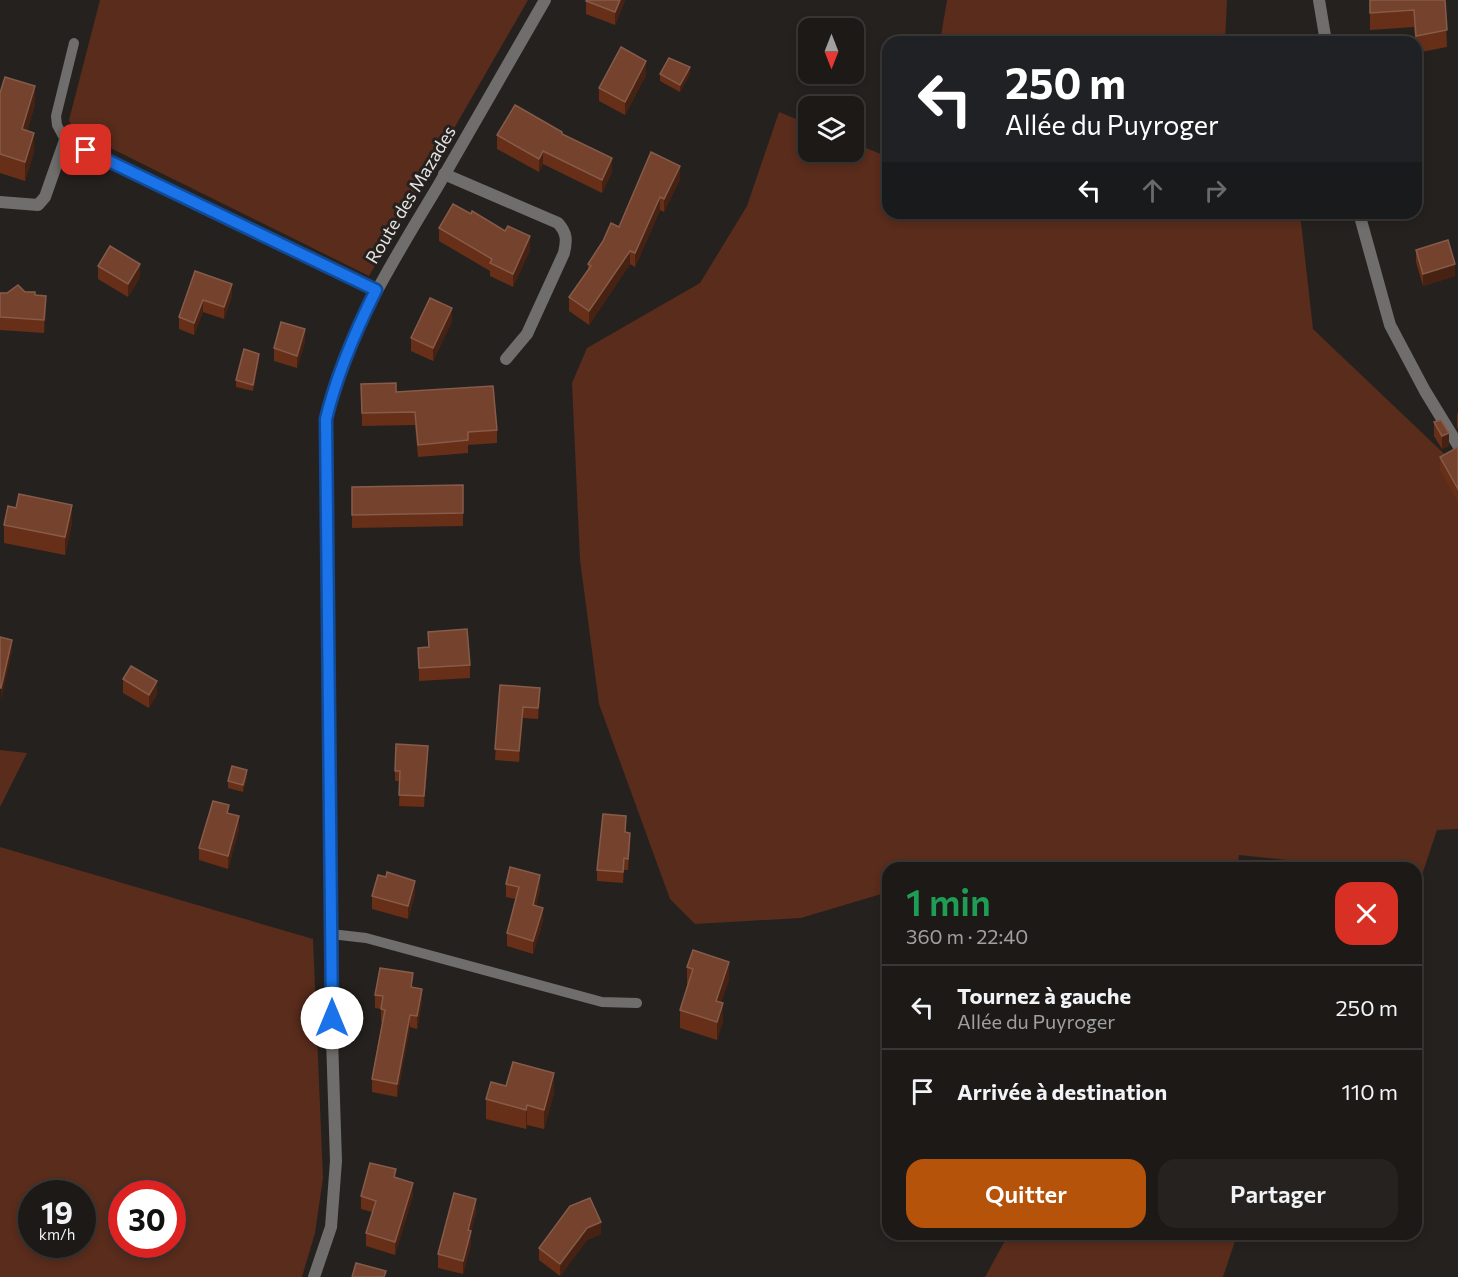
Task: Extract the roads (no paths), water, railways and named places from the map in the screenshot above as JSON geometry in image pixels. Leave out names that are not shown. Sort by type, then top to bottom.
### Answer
[{"type":"street","name":"Route des Mazades","points":[[314,1277],[331,1227],[336,1161],[332,1039],[326,419],[333,387],[346,353],[376,290],[545,0]]},
{"type":"street","points":[[1319,0],[1325,36]]},
{"type":"street","points":[[0,202],[38,206],[45,197],[65,140],[376,290]]},
{"type":"street","points":[[444,174],[558,223],[564,230],[567,241],[564,253],[527,334],[506,359]]},
{"type":"street","points":[[1361,219],[1390,325],[1425,392],[1458,445]]},
{"type":"lane","points":[[65,140],[57,125],[56,116],[74,43]]},
{"type":"lane","points":[[331,934],[366,938],[602,1002],[637,1003]]}]
